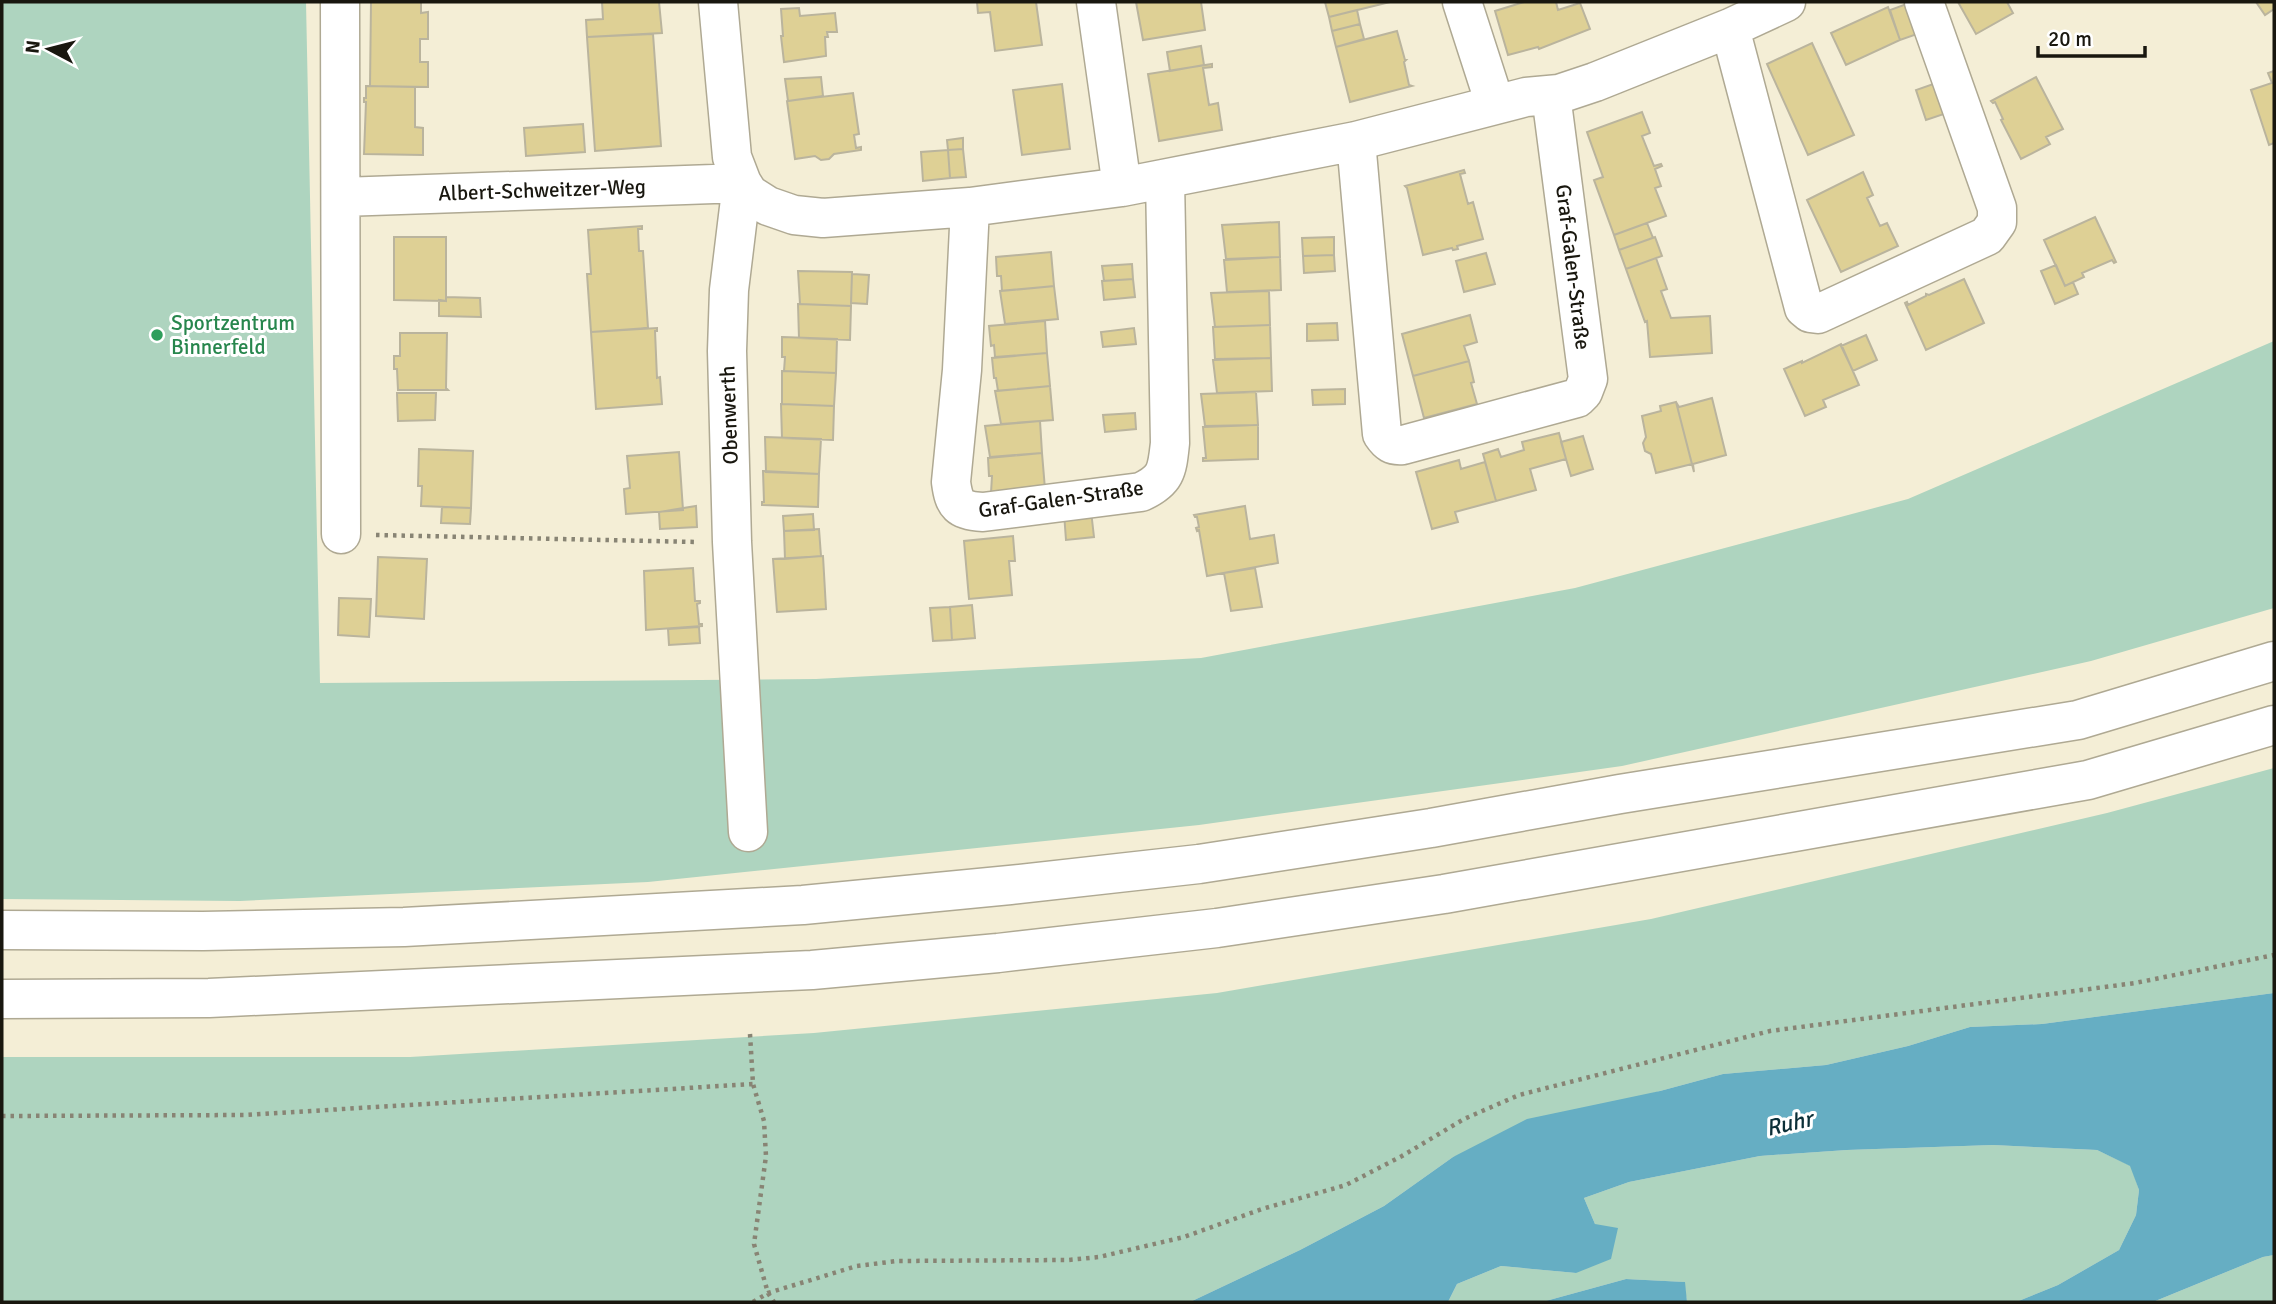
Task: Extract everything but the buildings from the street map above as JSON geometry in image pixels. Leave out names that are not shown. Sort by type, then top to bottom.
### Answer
[{"type":"main road","points":[[340,2],[341,534]]},
{"type":"main road","name":"Obenwerth","points":[[718,2],[732,157],[742,183],[729,290],[727,351],[733,542],[748,832]]},
{"type":"main road","points":[[1096,2],[1122,187]]},
{"type":"main road","points":[[1462,2],[1495,104]]},
{"type":"main road","points":[[742,183],[750,194],[768,206],[794,215],[823,218],[970,207],[1122,187],[1356,141],[1495,104],[1551,95],[1595,82],[1730,28],[1786,2]]},
{"type":"main road","points":[[1730,28],[1804,308],[1810,313],[1818,314],[1987,236],[1997,222],[1997,208],[1924,2]]},
{"type":"main road","name":"Graf-Galen-Straße","points":[[1356,141],[1382,434],[1387,442],[1394,446],[1403,446],[1577,398],[1586,386],[1588,379],[1551,95]]},
{"type":"main road","name":"Graf-Galen-Straße","points":[[970,207],[962,370],[951,482],[953,495],[960,507],[983,512],[1141,492],[1157,485],[1163,475],[1168,462],[1170,443],[1166,179]]},
{"type":"main road","name":"Albert-Schweitzer-Weg","points":[[342,197],[742,183]]},
{"type":"main road","points":[[2,930],[203,931],[404,927],[789,906],[1010,886],[1199,864],[2078,720],[2274,661]]},
{"type":"main road","points":[[2,999],[209,998],[812,970],[998,953],[1217,928],[1444,894],[2088,780],[2274,725]]},
{"type":"path","points":[[341,534],[733,542]]},
{"type":"path","points":[[753,1302],[768,1293],[857,1266],[897,1261],[1068,1260],[1099,1257],[1184,1237],[1262,1209],[1346,1185],[1475,1114],[1519,1095],[1770,1031],[2135,983],[2274,955]]},
{"type":"path","points":[[750,1034],[753,1084],[764,1121],[766,1156],[754,1244],[768,1293],[775,1302]]},
{"type":"path","points":[[2,1115],[244,1115],[753,1084]]},
{"type":"green space","points":[[2,2],[306,2],[320,683],[816,679],[1201,658],[1575,588],[1908,499],[2274,341],[2274,608],[2091,661],[1622,766],[1199,825],[648,882],[240,901],[2,899]]},
{"type":"green space","points":[[2274,768],[2274,993],[2042,1024],[1970,1027],[1908,1046],[1826,1065],[1723,1074],[1660,1091],[1453,1157],[1384,1206],[1300,1250],[1190,1302],[2,1302],[2,1057],[410,1057],[814,1033],[1217,993],[1651,919],[2107,813]]},
{"type":"green space","points":[[1993,1145],[2097,1150],[2131,1166],[2139,1190],[2136,1215],[2119,1250],[2058,1285],[2016,1302],[1687,1302],[1684,1282],[1626,1279],[1542,1302],[1448,1302],[1457,1284],[1501,1266],[1576,1273],[1595,1224],[1584,1198],[1629,1182],[1760,1156]]},
{"type":"green space","points":[[2274,1255],[2274,1302],[2153,1302],[2263,1257]]},
{"type":"water","name":"Ruhr","points":[[2274,993],[2274,1255],[2263,1257],[2153,1302],[2016,1302],[2058,1285],[2119,1250],[2136,1215],[2139,1190],[2130,1166],[2097,1150],[1993,1145],[1760,1156],[1629,1182],[1584,1198],[1595,1224],[1618,1228],[1611,1259],[1576,1273],[1501,1266],[1457,1284],[1448,1302],[1190,1302],[1300,1250],[1384,1206],[1453,1157],[1527,1119],[1660,1091],[1723,1074],[1826,1065],[1908,1046],[1970,1027],[2042,1024]]},
{"type":"water","points":[[1626,1279],[1685,1282],[1687,1302],[1542,1302]]},
{"type":"place","name":"Sportzentrum Binnerfeld","points":[[157,335]]}]
